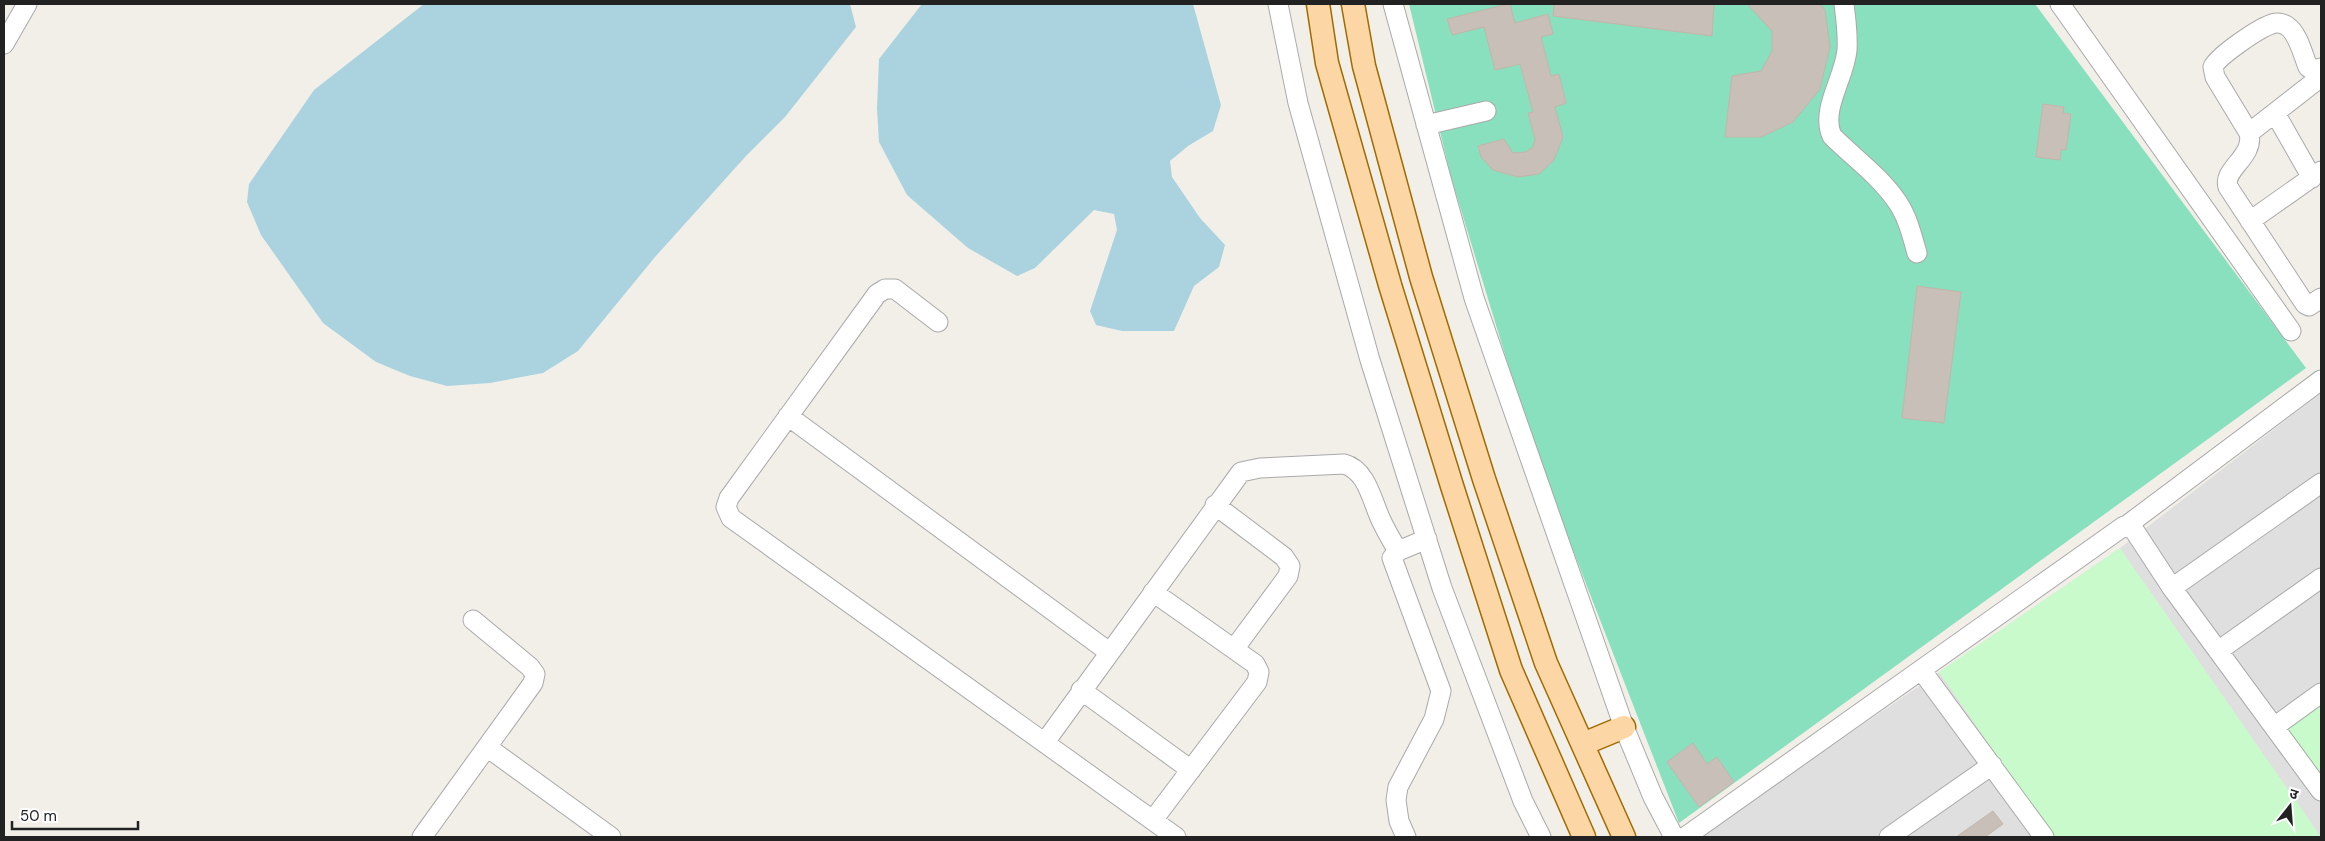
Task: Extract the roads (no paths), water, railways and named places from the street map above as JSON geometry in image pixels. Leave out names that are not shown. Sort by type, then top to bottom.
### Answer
[{"type":"main road","points":[[1318,4],[1327,63],[1390,285],[1452,486],[1512,670],[1584,837]]},
{"type":"main road","points":[[1353,4],[1364,66],[1421,277],[1484,479],[1546,663],[1624,837]]},
{"type":"main road","points":[[1582,744],[1624,727]]},
{"type":"street","points":[[4,44],[26,4]]},
{"type":"street","points":[[1278,4],[1300,113],[1370,360],[1442,588],[1523,801],[1541,837]]},
{"type":"street","points":[[1393,4],[1474,298],[1624,727],[1653,797],[1674,837]]},
{"type":"street","points":[[1844,4],[1847,51],[1831,110],[1830,131],[1832,136],[1897,202],[1908,223],[1917,253]]},
{"type":"street","points":[[2060,4],[2292,331]]},
{"type":"street","points":[[2249,133],[2318,77],[2308,67],[2292,31],[2286,25],[2277,23],[2264,27],[2216,61],[2213,67],[2215,76],[2249,133],[2250,140],[2248,148],[2227,177],[2227,183],[2305,304],[2310,306],[2321,298]]},
{"type":"street","points":[[1426,125],[1486,111]]},
{"type":"street","points":[[2250,221],[2317,174],[2275,113]]},
{"type":"street","points":[[938,322],[895,289],[885,289],[877,294],[729,498],[726,507],[731,518],[1176,837]]},
{"type":"street","points":[[1685,837],[1922,671],[2120,527],[2126,526],[2321,380]]},
{"type":"street","points":[[788,416],[1109,652]]},
{"type":"street","points":[[1044,742],[1215,505],[1241,472],[1344,464],[1351,466],[1357,471],[1366,485],[1380,520],[1398,551]]},
{"type":"street","points":[[2172,588],[2321,483]]},
{"type":"street","points":[[1215,505],[1284,557],[1290,566],[1288,576],[1234,649]]},
{"type":"street","points":[[2126,526],[2134,530],[2172,588],[2321,791]]},
{"type":"street","points":[[1406,837],[1399,821],[1396,800],[1398,787],[1434,719],[1441,691],[1392,561],[1393,556],[1398,551],[1427,539]]},
{"type":"street","points":[[2218,651],[2321,578]]},
{"type":"street","points":[[1153,592],[1255,664],[1259,672],[1257,682],[1153,820]]},
{"type":"street","points":[[422,837],[528,691],[535,674],[530,667],[473,620]]},
{"type":"street","points":[[1922,671],[2044,837]]},
{"type":"street","points":[[1081,690],[1191,770]]},
{"type":"street","points":[[2274,727],[2321,693]]},
{"type":"street","points":[[488,747],[612,837]]},
{"type":"street","points":[[1893,836],[1992,764]]},
{"type":"water","points":[[424,4],[850,4],[856,27],[785,117],[746,156],[655,257],[578,351],[543,373],[490,383],[447,386],[410,376],[376,362],[323,323],[261,235],[247,202],[249,184],[314,90]]},
{"type":"water","points":[[922,4],[1193,4],[1221,105],[1213,131],[1188,146],[1170,161],[1172,177],[1200,218],[1225,245],[1219,267],[1194,286],[1174,331],[1122,331],[1096,325],[1090,311],[1117,230],[1114,214],[1094,210],[1035,268],[1017,276],[968,248],[907,195],[879,142],[877,109],[879,59]]}]
